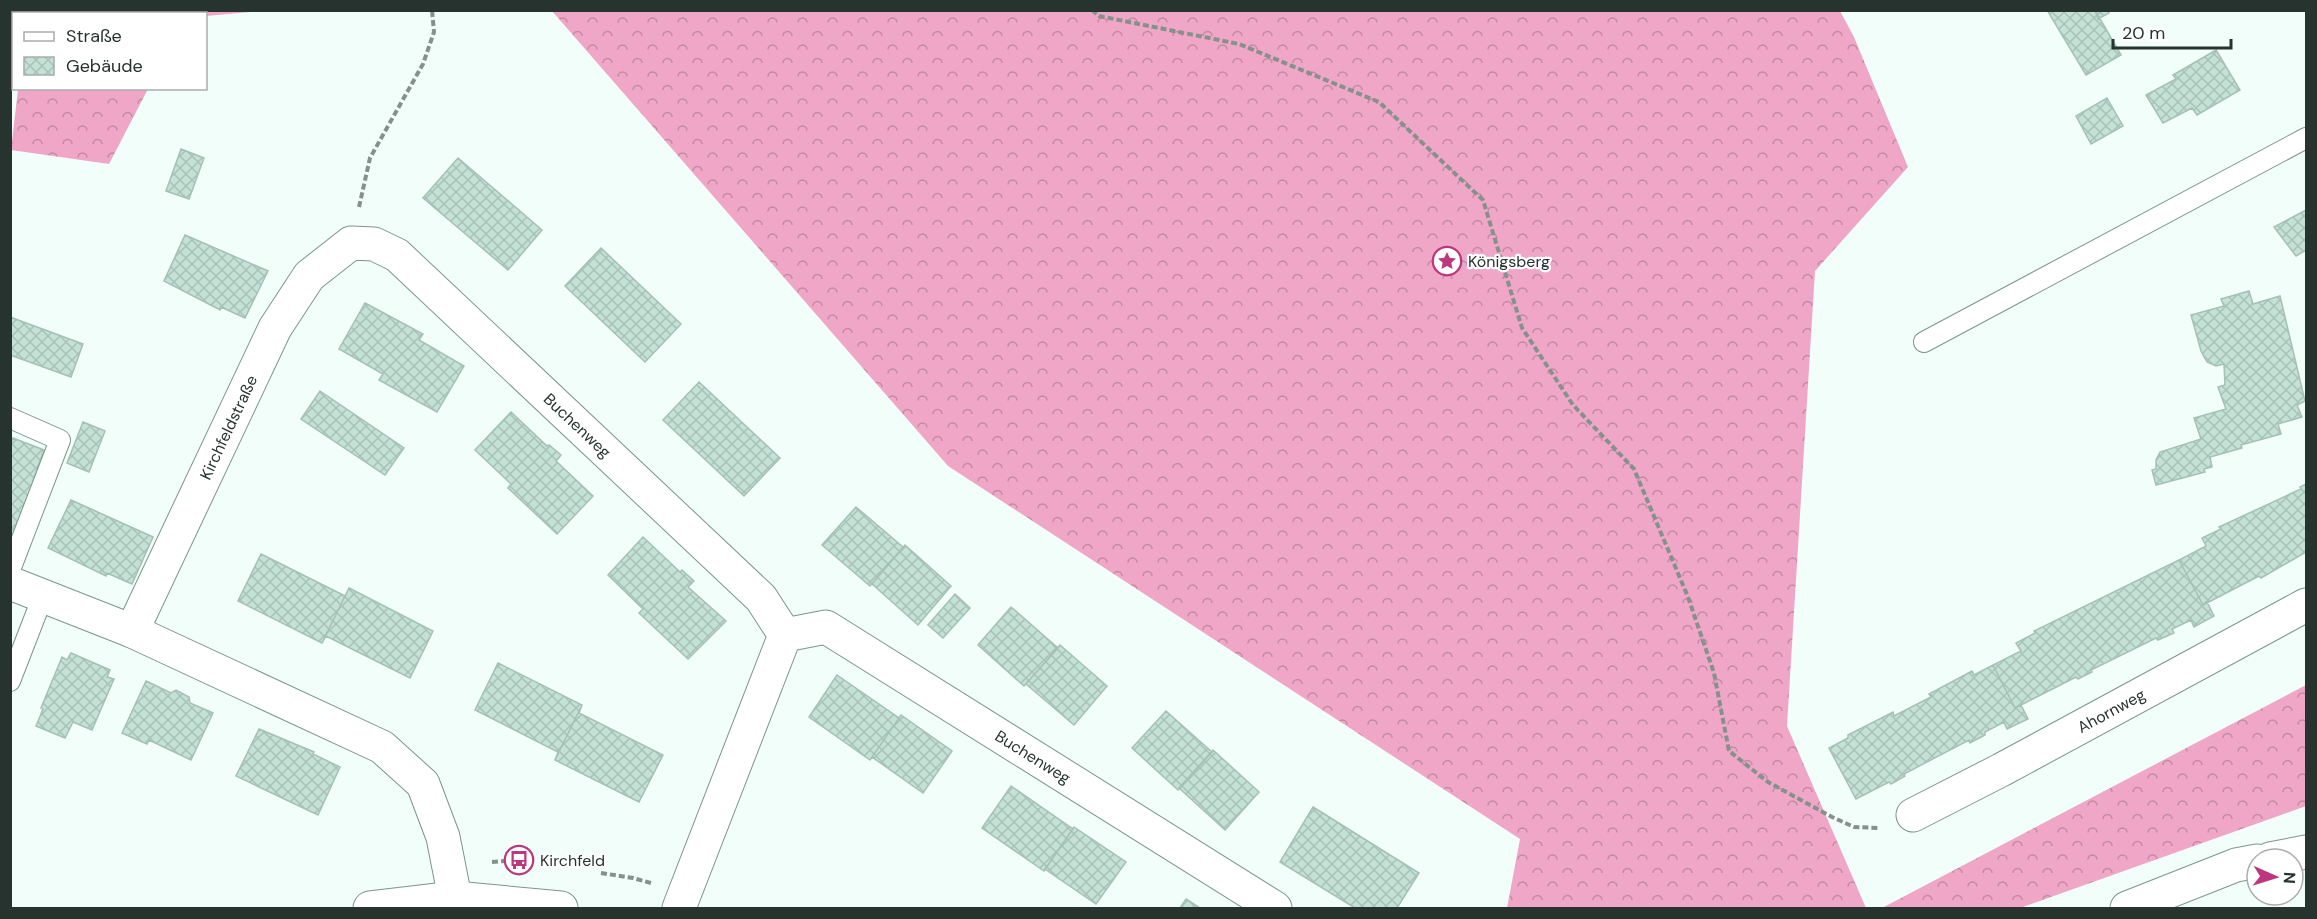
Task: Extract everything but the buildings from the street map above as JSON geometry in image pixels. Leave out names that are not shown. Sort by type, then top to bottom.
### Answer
[{"type":"street","name":"Kirchfeldstraße","points":[[132,631],[274,328],[309,276],[351,243]]},
{"type":"street","name":"Buchenweg","points":[[351,243],[374,244],[397,255],[761,598],[785,635],[826,627],[1275,909]]},
{"type":"street","points":[[10,584],[132,631],[382,747],[423,784],[443,837],[455,898]]},
{"type":"street","name":"Ahornweg","points":[[1913,815],[2307,605]]},
{"type":"street","points":[[681,901],[785,635]]},
{"type":"street","points":[[2127,909],[2245,863]]},
{"type":"street","points":[[370,909],[455,898],[561,909]]},
{"type":"lane","points":[[1924,342],[2307,138]]},
{"type":"lane","points":[[10,418],[60,440],[10,570]]},
{"type":"lane","points":[[10,681],[43,596]]},
{"type":"path","points":[[351,243],[370,158],[423,64],[434,32],[432,10]]},
{"type":"path","points":[[1092,10],[1099,16],[1239,45],[1379,102],[1483,200],[1522,328],[1573,405],[1634,470],[1692,608],[1714,673],[1729,751],[1768,782],[1854,827],[1883,828],[1913,815]]},
{"type":"path","points":[[601,873],[633,878],[681,901]]},
{"type":"green space","points":[[139,10],[261,10],[207,16],[207,12],[138,12]]},
{"type":"green space","points":[[552,11],[1840,11],[1854,37],[1908,167],[1815,271],[1787,726],[1866,908],[1507,908],[1520,839],[948,466]]},
{"type":"green space","points":[[18,90],[147,90],[109,164],[11,150]]},
{"type":"green space","points":[[2306,685],[2306,806],[2020,908],[1882,908]]},
{"type":"place","name":"Königsberg","points":[[1447,261]]},
{"type":"place","name":"Kirchfeld","points":[[519,860]]}]
